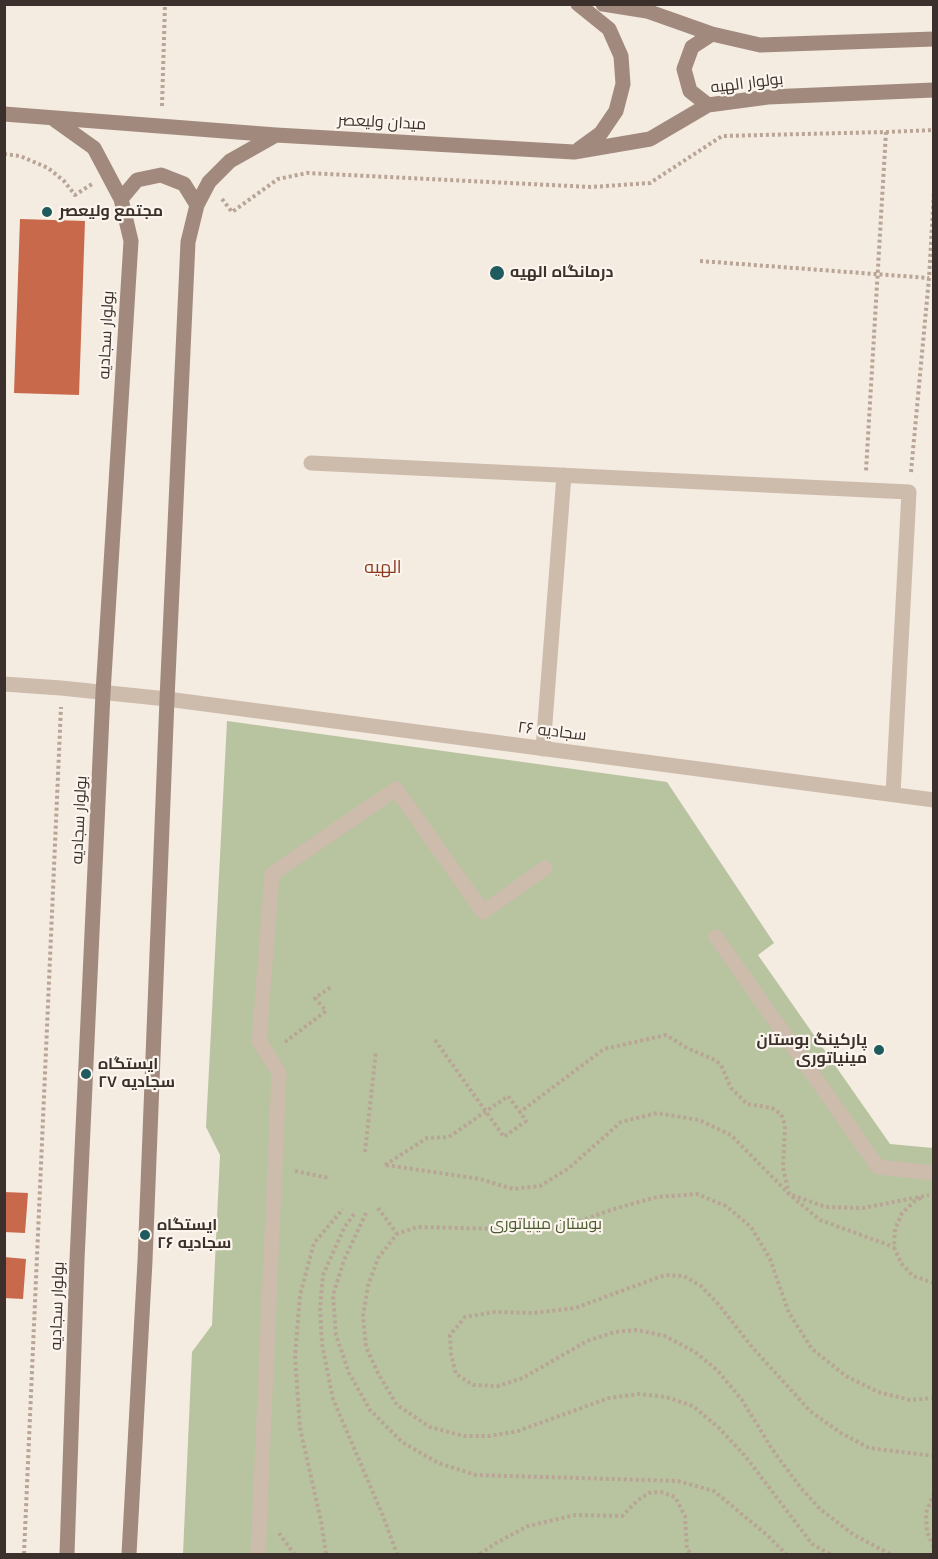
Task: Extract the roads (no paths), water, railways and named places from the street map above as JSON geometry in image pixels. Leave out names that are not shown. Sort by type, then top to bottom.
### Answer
[{"type":"main road","points":[[574,152],[602,133],[616,111],[623,84],[621,56],[609,29],[578,4]]},
{"type":"main road","points":[[603,4],[646,11],[712,34],[760,45],[933,39]]},
{"type":"main road","points":[[708,105],[690,91],[684,69],[692,47],[712,34]]},
{"type":"main road","name":"بولوار الهیه","points":[[574,152],[650,139],[708,105],[768,97],[933,90]]},
{"type":"main road","name":"میدان ولیعصر","points":[[4,114],[276,135],[574,152]]},
{"type":"main road","name":"بولوار سجادیه","points":[[52,118],[94,148],[121,199],[131,241],[104,693],[77,1260],[67,1554]]},
{"type":"main road","points":[[129,1554],[144,1261],[188,242],[197,205],[209,182],[230,161],[276,135]]},
{"type":"main road","points":[[121,199],[137,180],[161,175],[184,184],[197,205]]},
{"type":"street","points":[[311,463],[909,492],[893,794]]},
{"type":"street","points":[[543,749],[564,475]]},
{"type":"street","name":"سجادیه ۲۶","points":[[4,684],[167,699],[933,800]]},
{"type":"street","points":[[258,1554],[279,1073],[259,1041],[272,874],[396,789],[483,912],[545,868]]},
{"type":"street","points":[[716,937],[878,1167],[933,1173]]},
{"type":"place","name":"مجتمع ولیعصر","points":[[47,212]]},
{"type":"place","name":"درمانگاه الهیه","points":[[497,273]]},
{"type":"place","name":"پارکینگ بوستان مینیاتوری","points":[[879,1050]]},
{"type":"place","name":"ایستگاه سجادیه ۲۷","points":[[86,1074]]},
{"type":"place","name":"ایستگاه سجادیه ۲۶","points":[[145,1235]]},
{"type":"district","name":"الهیه","points":[[383,568]]},
{"type":"park label","name":"بوستان مینیاتوری","points":[[546,1225]]}]
